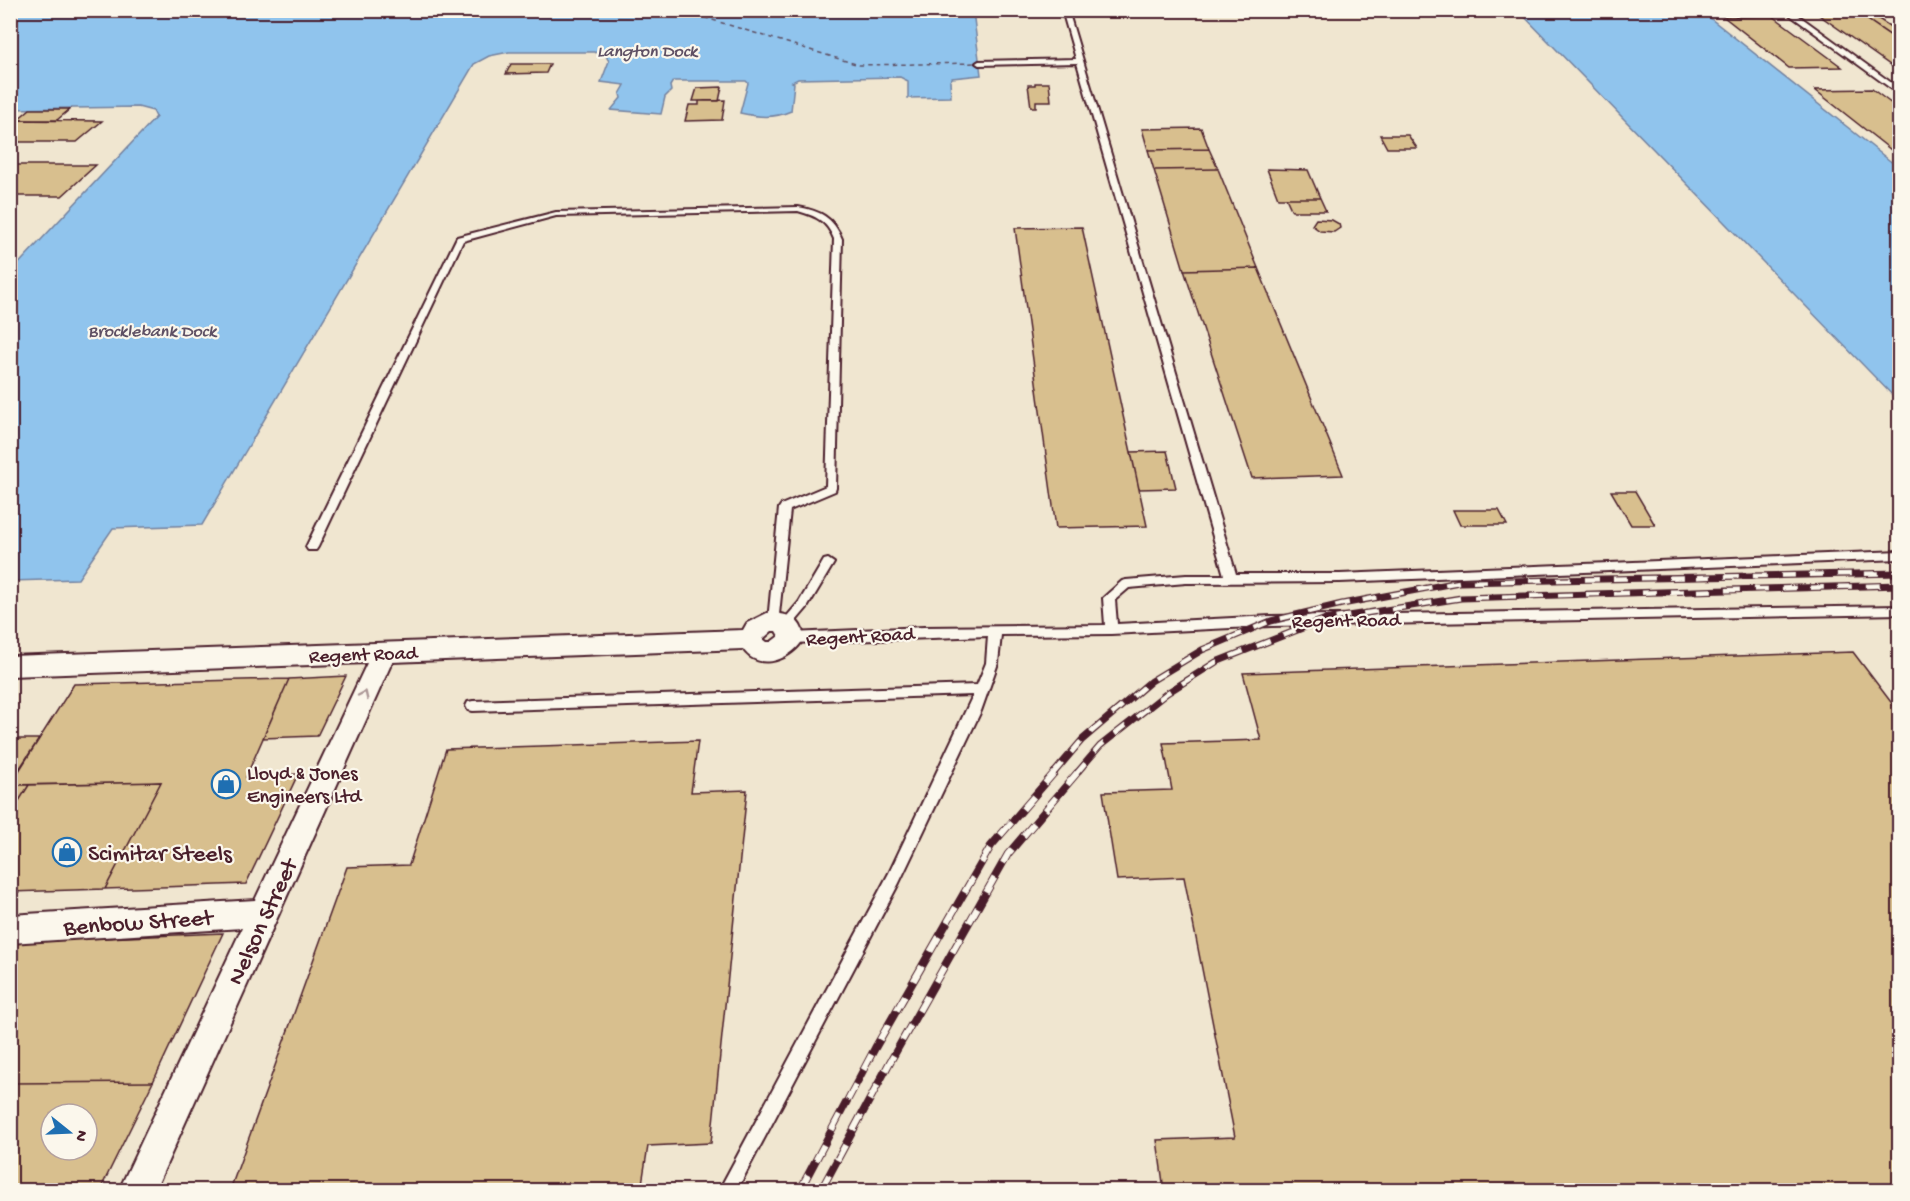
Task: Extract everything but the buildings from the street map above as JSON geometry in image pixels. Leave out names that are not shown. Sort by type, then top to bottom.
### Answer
[{"type":"street","name":"Regent Road","points":[[10,666],[751,639],[756,648],[773,652],[785,647],[784,628]]},
{"type":"street","name":"Nelson Street","points":[[137,1191],[384,652]]},
{"type":"street","name":"Benbow Street","points":[[10,929],[265,913]]},
{"type":"lane","points":[[1065,10],[1231,578]]},
{"type":"lane","points":[[1786,10],[1899,93]]},
{"type":"lane","points":[[979,63],[1079,61]]},
{"type":"lane","points":[[312,547],[460,239],[556,214],[798,208],[816,213],[832,223],[838,239],[831,488],[785,508],[784,628]]},
{"type":"lane","points":[[1111,629],[1110,598],[1126,584],[1186,579],[1352,577],[1899,555]]},
{"type":"lane","points":[[784,628],[803,604],[828,563]]},
{"type":"lane","name":"Regent Road","points":[[784,628],[995,632],[1272,621],[1899,610]]},
{"type":"lane","points":[[728,1191],[894,878],[975,711],[992,663],[995,632]]},
{"type":"lane","points":[[473,706],[982,690]]},
{"type":"shaded area","points":[[10,11],[1899,11],[1899,1190],[11,1190]]},
{"type":"water","name":"Brocklebank Dock","points":[[11,11],[973,11],[981,75],[952,78],[950,81],[951,97],[908,98],[908,81],[900,77],[798,79],[792,82],[794,83],[791,111],[766,116],[740,113],[748,83],[746,81],[673,81],[670,86],[671,91],[665,97],[661,114],[611,110],[621,98],[620,94],[625,85],[601,82],[609,61],[606,56],[594,52],[509,52],[489,56],[474,64],[202,525],[113,528],[78,579],[11,581],[10,273],[156,117],[153,111],[138,107],[11,109]]},
{"type":"water","points":[[1519,11],[1701,11],[1899,168],[1899,402]]},
{"type":"ferry route","points":[[680,10],[859,65],[977,63]]},
{"type":"railway","points":[[1053,774],[1082,740],[1151,681],[1202,650],[1271,621],[1342,604],[1459,582],[1900,573]]},
{"type":"railway","points":[[1076,774],[1100,746],[1167,693],[1216,662],[1323,620],[1461,598],[1900,585]]},
{"type":"railway","points":[[800,1190],[875,1048],[991,846],[1054,773]]},
{"type":"railway","points":[[821,1190],[890,1062],[1008,854],[1077,773]]},
{"type":"place","name":"Lloyd & Jones Engineers Ltd","points":[[226,784]]},
{"type":"place","name":"Scimitar Steels","points":[[67,852]]},
{"type":"water label","name":"Langton Dock","points":[[647,50]]}]
